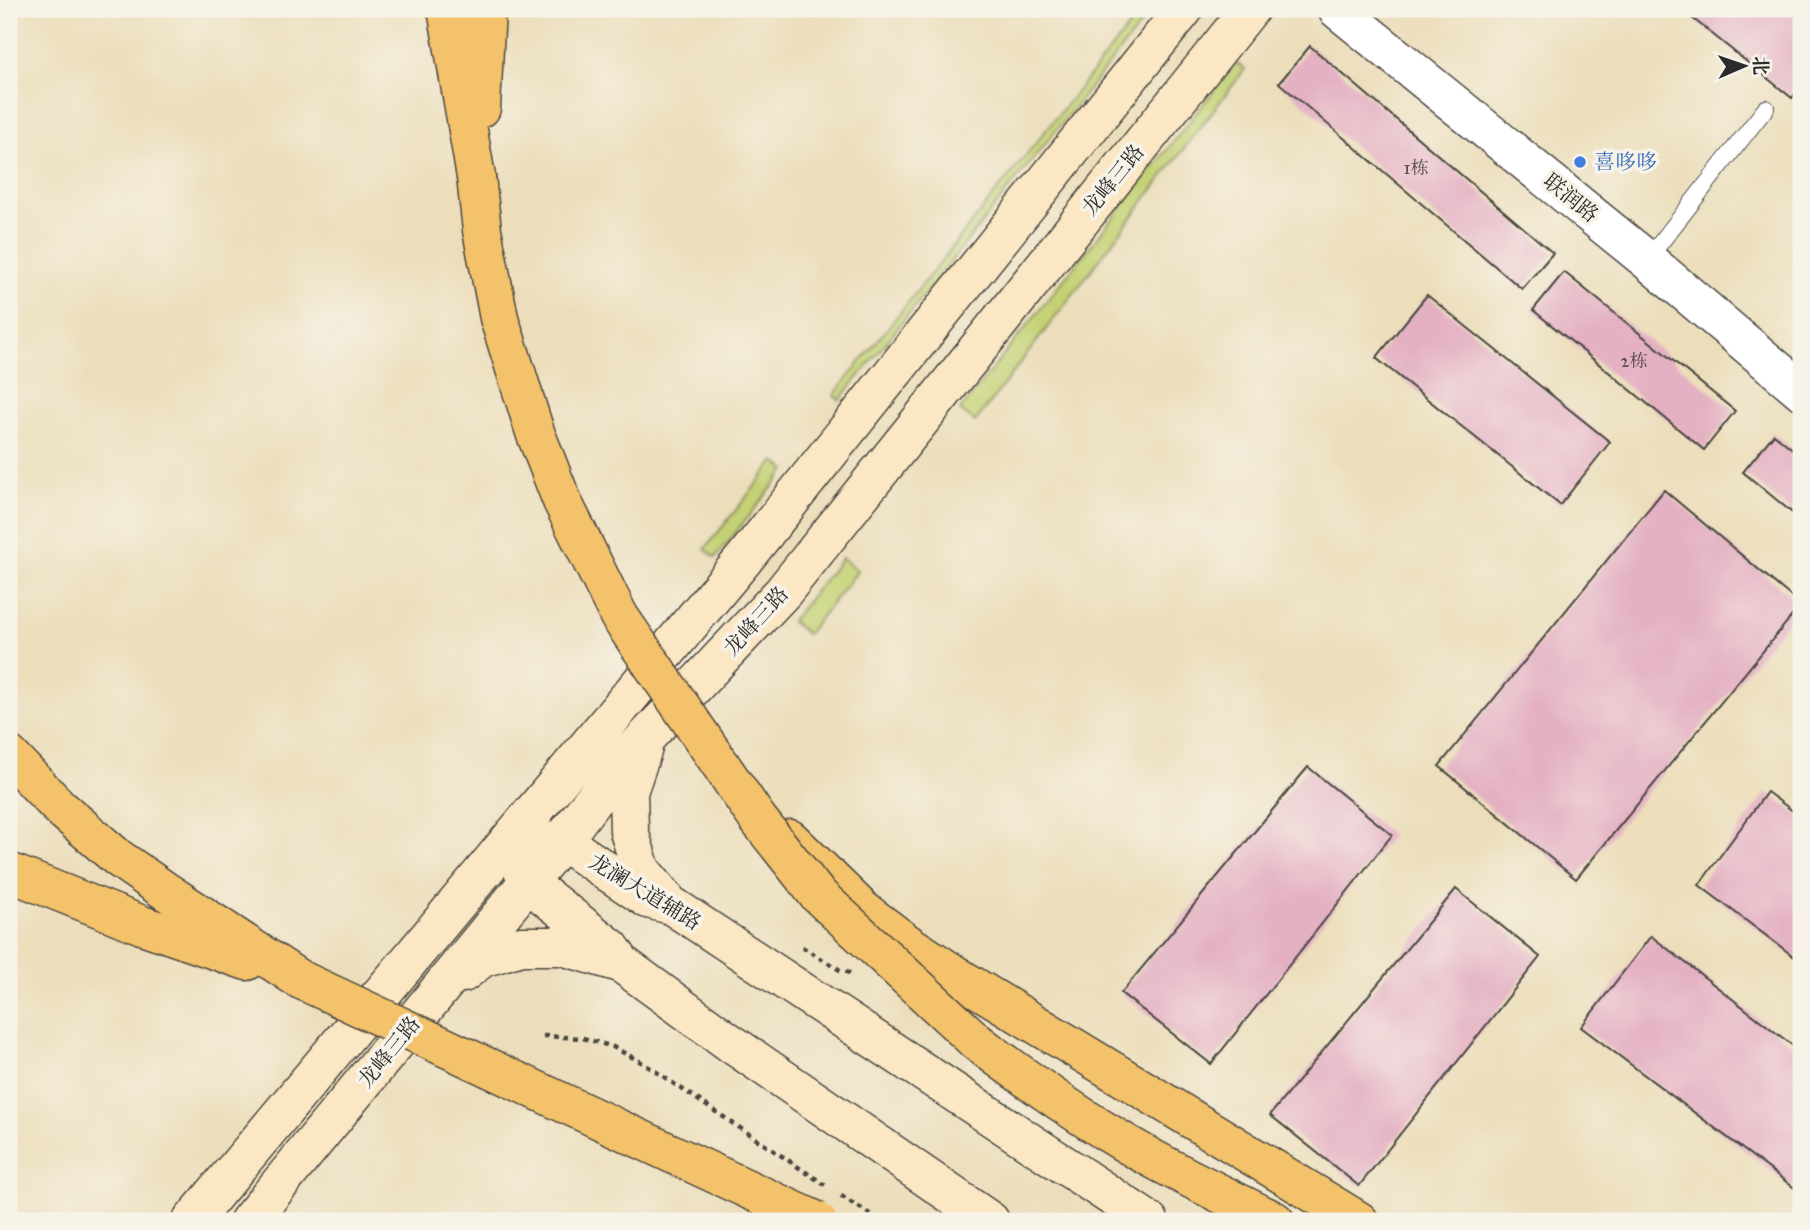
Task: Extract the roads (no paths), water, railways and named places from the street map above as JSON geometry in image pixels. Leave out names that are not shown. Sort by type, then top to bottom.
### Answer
[{"type":"highway","points":[[447,9],[476,177],[482,230],[499,318],[535,432],[562,501],[619,617],[757,818],[817,894],[978,1044],[1045,1093],[1111,1135],[1194,1181],[1275,1221]]},
{"type":"highway","points":[[476,177],[486,9]]},
{"type":"highway","points":[[695,728],[733,776],[817,867],[864,911],[908,944],[1028,1021],[1359,1221]]},
{"type":"highway","points":[[9,755],[60,807],[118,858],[299,979]]},
{"type":"highway","points":[[9,872],[142,925],[299,979],[489,1067],[604,1124],[828,1201]]},
{"type":"main road","name":"龙峰三路","points":[[192,1221],[744,559],[1184,9]]},
{"type":"main road","name":"龙峰三路","points":[[249,1221],[528,883],[618,767],[783,592],[1251,9]]},
{"type":"main road","points":[[647,738],[628,792],[629,831],[641,870],[671,905]]},
{"type":"main road","points":[[562,841],[511,839],[528,883],[611,948],[622,964]]},
{"type":"main road","name":"龙澜大道辅路","points":[[562,841],[648,899],[671,905],[1149,1221]]},
{"type":"main road","points":[[438,993],[482,958],[521,946],[562,946],[622,964],[729,1042],[990,1221]]},
{"type":"street","name":"联润路","points":[[1337,9],[1647,260],[1801,390]]},
{"type":"lane","points":[[1647,260],[1766,108]]},
{"type":"place","name":"喜哆哆","points":[[1580,162]]}]
